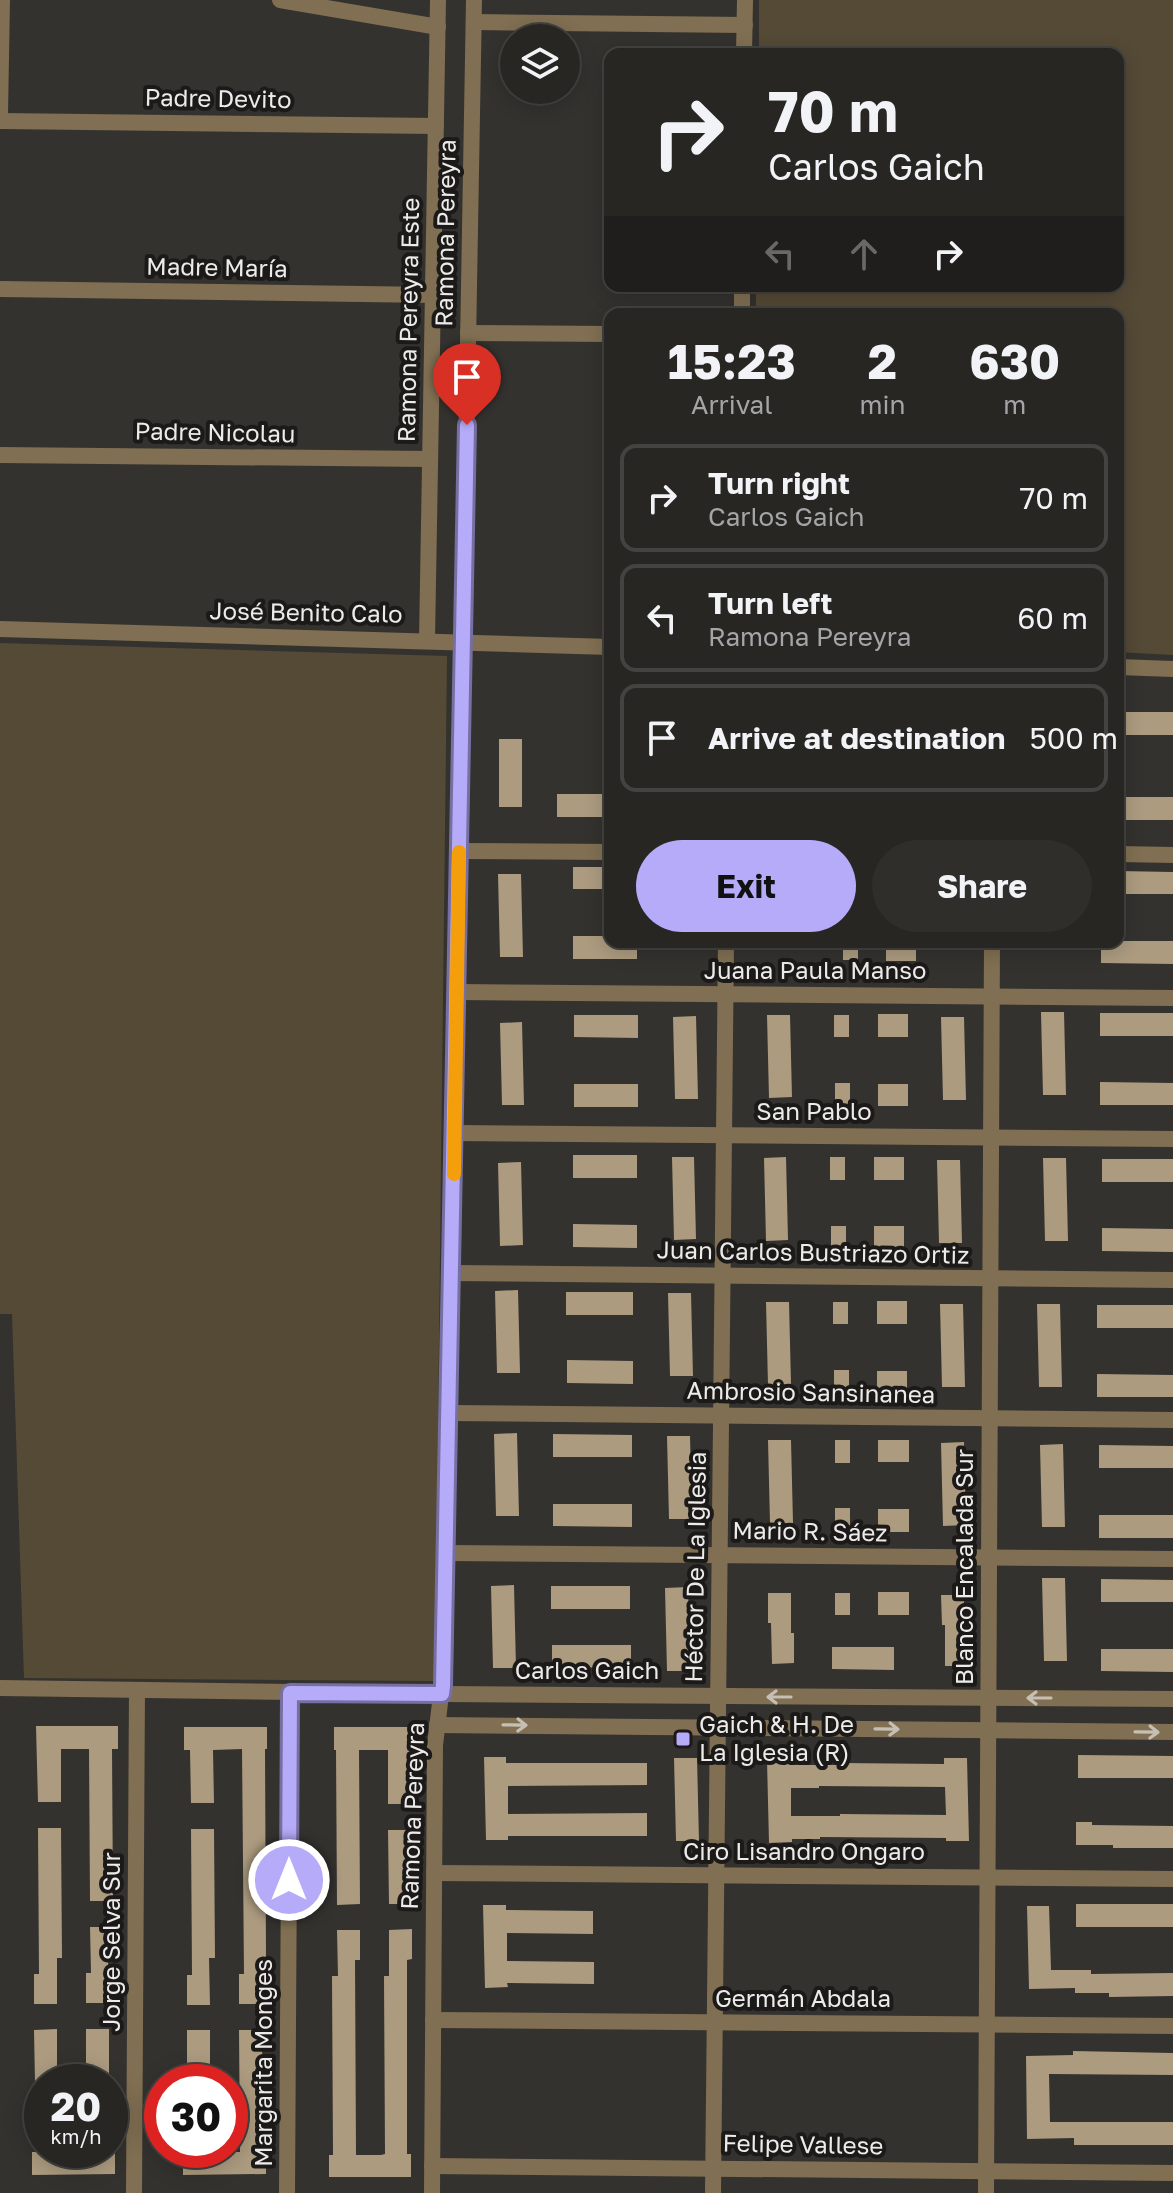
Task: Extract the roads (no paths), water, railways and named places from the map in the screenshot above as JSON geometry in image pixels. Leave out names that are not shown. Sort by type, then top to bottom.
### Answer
[{"type":"street","points":[[0,114],[2,0]]},
{"type":"street","points":[[280,0],[438,27]]},
{"type":"street","name":"Ramona Pereyra Este","points":[[427,640],[438,0]]},
{"type":"street","name":"Ramona Pereyra","points":[[432,2193],[434,1873],[437,1725],[445,1661],[474,0]]},
{"type":"street","points":[[744,48],[745,0]]},
{"type":"street","points":[[474,22],[745,25]]},
{"type":"street","name":"Padre Devito","points":[[0,121],[436,126]]},
{"type":"street","name":"Madre María","points":[[0,289],[433,295]]},
{"type":"street","points":[[468,333],[604,334]]},
{"type":"street","name":"Padre Nicolau","points":[[0,455],[430,459]]},
{"type":"street","name":"José Benito Calo","points":[[0,629],[604,647]]},
{"type":"street","points":[[1124,667],[1173,669]]},
{"type":"street","points":[[459,851],[604,852]]},
{"type":"street","points":[[1124,854],[1173,855]]},
{"type":"street","name":"Héctor De La Iglesia","points":[[713,2193],[726,948]]},
{"type":"street","name":"Blanco Encalada Sur","points":[[986,2193],[992,948]]},
{"type":"street","name":"Juana Paula Manso","points":[[457,992],[1173,998]]},
{"type":"street","name":"San Pablo","points":[[454,1133],[1173,1139]]},
{"type":"street","name":"Juan Carlos Bustriazo Ortiz","points":[[452,1273],[1173,1280]]},
{"type":"street","name":"Ambrosio Sansinanea","points":[[449,1413],[1173,1420]]},
{"type":"street","name":"Mario R. Sáez","points":[[447,1553],[1173,1559]]},
{"type":"street","name":"Carlos Gaich","points":[[0,1688],[1173,1699]]},
{"type":"street","name":"Jorge Selva Sur","points":[[134,2193],[137,1690]]},
{"type":"street","name":"Margarita Monges","points":[[287,2193],[290,1693]]},
{"type":"street","points":[[437,1725],[1173,1732]]},
{"type":"street","name":"Ciro Lisandro Ongaro","points":[[434,1873],[1173,1879]]},
{"type":"street","name":"Germán Abdala","points":[[433,2020],[1173,2026]]},
{"type":"street","name":"Felipe Vallese","points":[[432,2166],[1173,2173]]},
{"type":"place","name":"Gaich & H. De La Iglesia (R)","points":[[683,1739]]}]
